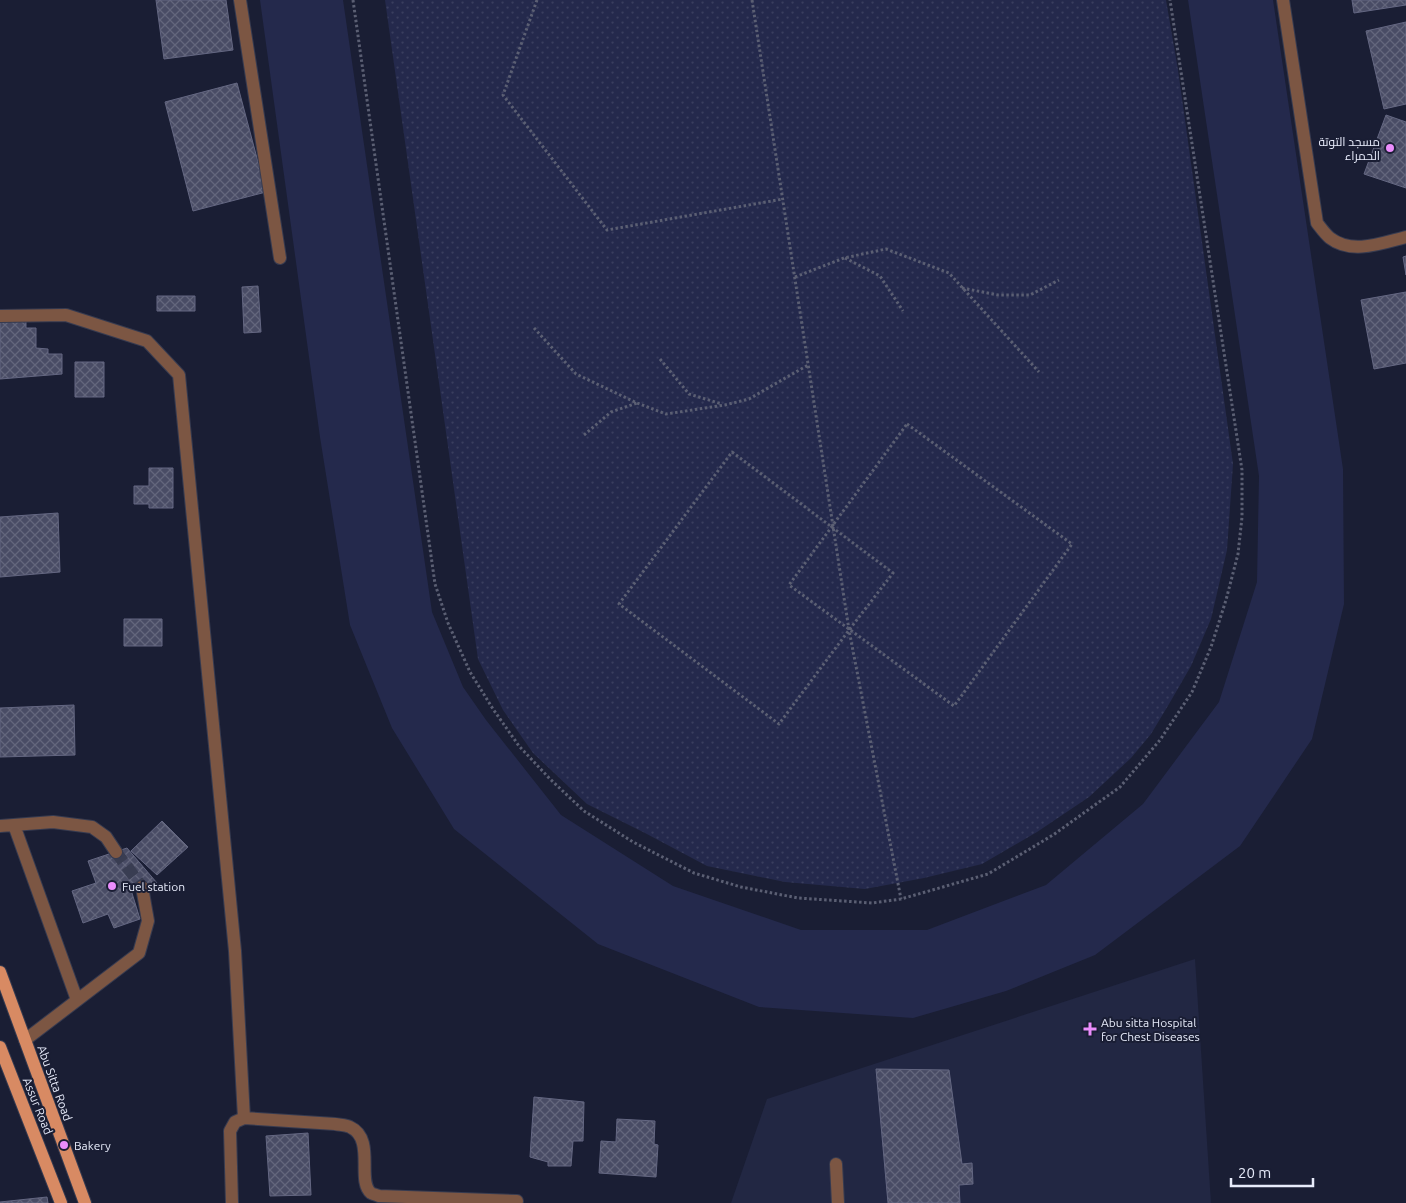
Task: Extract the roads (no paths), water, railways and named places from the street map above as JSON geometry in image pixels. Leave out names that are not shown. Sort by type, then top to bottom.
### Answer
[{"type":"main road","name":"Abu Sitta Road","points":[[0,972],[85,1203]]},
{"type":"main road","name":"Assur Road","points":[[0,1047],[61,1203]]},
{"type":"street","points":[[240,0],[280,258]]},
{"type":"street","points":[[1283,0],[1317,223],[1328,237],[1338,243],[1349,246],[1366,246],[1406,237]]},
{"type":"street","points":[[0,316],[66,316],[147,341],[179,375],[235,951],[244,1118]]},
{"type":"street","points":[[0,826],[54,822],[92,827],[106,837],[116,852]]},
{"type":"street","points":[[14,825],[77,1000]]},
{"type":"street","points":[[25,1040],[139,953],[148,922],[142,887]]},
{"type":"street","points":[[232,1203],[230,1131],[235,1122],[244,1118],[349,1126],[359,1132],[363,1139],[366,1185],[370,1192],[378,1196],[517,1200]]},
{"type":"street","points":[[836,1164],[838,1203]]},
{"type":"tunnel","points":[[116,852],[142,887]]},
{"type":"place","name":"مسجد التوتة الحمراء","points":[[1390,148]]},
{"type":"place","name":"Fuel station","points":[[112,886]]},
{"type":"place","name":"Abu sitta Hospital for Chest Diseases","points":[[1090,1029]]},
{"type":"place","name":"Bakery","points":[[64,1145]]}]
